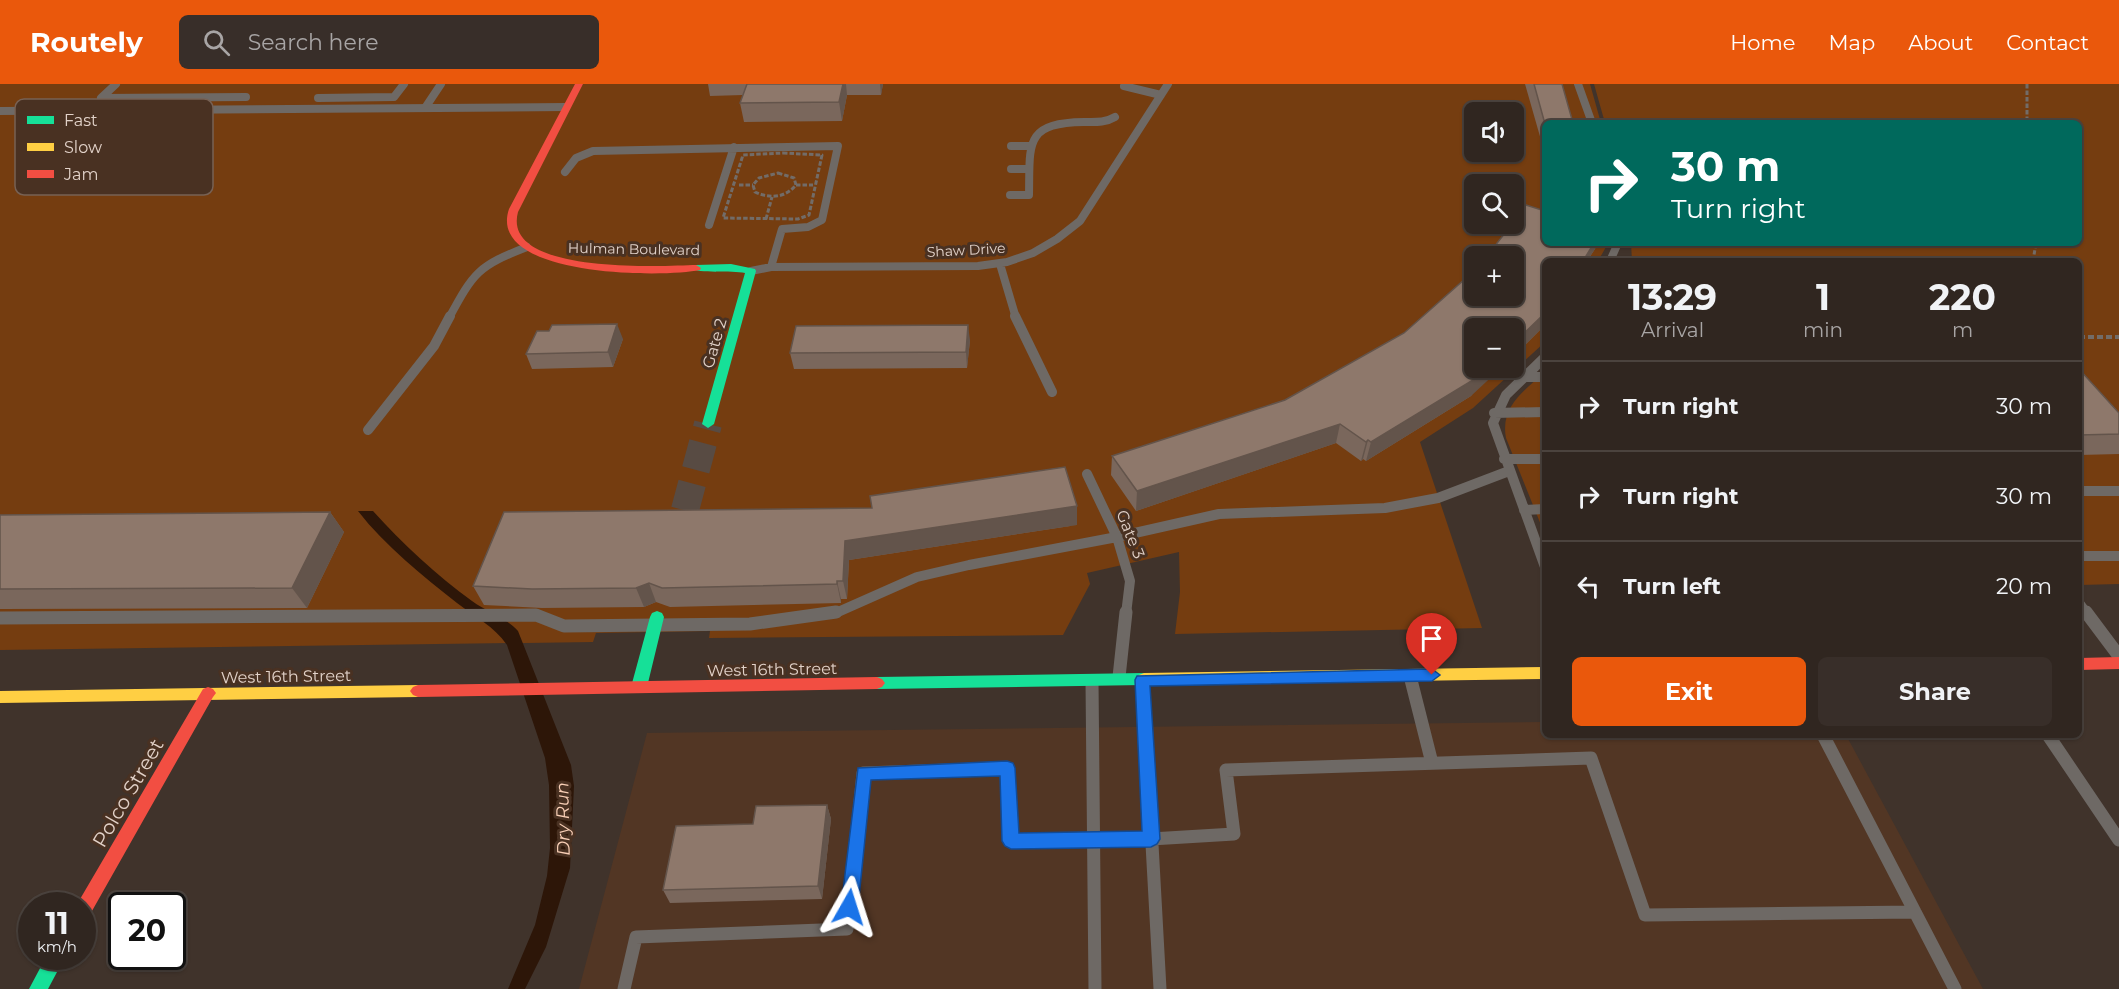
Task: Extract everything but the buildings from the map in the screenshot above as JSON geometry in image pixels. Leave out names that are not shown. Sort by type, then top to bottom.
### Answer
[{"type":"main road","name":"Hulman Boulevard","points":[[579,84],[516,204],[511,220],[512,231],[527,247],[549,260],[566,265],[731,267],[751,271]]},
{"type":"main road","name":"Gate 2","points":[[708,424],[751,271]]},
{"type":"main road","points":[[639,687],[656,621]]},
{"type":"main road","points":[[2082,664],[2119,663]]},
{"type":"main road","name":"West 16th Street","points":[[0,697],[1542,673]]},
{"type":"main road","name":"Polco Street","points":[[94,892],[208,693]]},
{"type":"main road","points":[[38,989],[49,970]]},
{"type":"lane","points":[[116,84],[101,98],[246,97]]},
{"type":"lane","points":[[318,98],[394,97],[404,84]]},
{"type":"lane","points":[[424,108],[441,84]]},
{"type":"lane","name":"Shaw Drive","points":[[751,271],[771,267],[1000,264],[1035,253],[1067,233],[1080,221],[1168,84]]},
{"type":"lane","points":[[1578,84],[1591,120]]},
{"type":"lane","points":[[1124,86],[1161,95]]},
{"type":"lane","points":[[213,109],[566,107]]},
{"type":"lane","points":[[0,111],[15,111]]},
{"type":"lane","points":[[1010,195],[1029,195],[1030,146],[1041,127],[1050,122],[1070,120],[1107,122],[1114,117]]},
{"type":"lane","points":[[1022,135],[1030,146]]},
{"type":"lane","points":[[565,172],[570,161],[579,154],[593,151],[838,146],[822,220],[816,225],[803,228],[782,229],[771,267]]},
{"type":"lane","points":[[1011,146],[1030,146]]},
{"type":"lane","points":[[709,225],[734,147]]},
{"type":"lane","points":[[1011,169],[1029,169]]},
{"type":"lane","points":[[368,430],[434,346],[467,284],[476,272],[491,261],[527,247]]},
{"type":"lane","points":[[1000,264],[1016,318],[1052,392]]},
{"type":"lane","points":[[1524,377],[1542,360]]},
{"type":"lane","points":[[1524,377],[1542,377]]},
{"type":"lane","points":[[1523,378],[1504,397],[1494,413],[1493,423],[1504,459],[1542,559]]},
{"type":"lane","points":[[1494,413],[1542,412]]},
{"type":"lane","points":[[1504,459],[1542,459]]},
{"type":"lane","points":[[0,618],[536,615],[564,626],[656,621],[750,624],[838,612],[917,577],[1219,514],[1385,508],[1438,498],[1509,471]]},
{"type":"lane","name":"Gate 3","points":[[1087,474],[1117,537],[1130,581],[1118,681]]},
{"type":"lane","points":[[2082,491],[2119,491]]},
{"type":"lane","points":[[1524,510],[1542,509]]},
{"type":"lane","points":[[2082,556],[2119,555]]},
{"type":"lane","points":[[2082,607],[2119,656]]},
{"type":"lane","points":[[1410,675],[1432,763]]},
{"type":"lane","points":[[1143,680],[1160,989]]},
{"type":"lane","points":[[1092,681],[1095,989]]},
{"type":"lane","points":[[1825,738],[1955,989]]},
{"type":"lane","points":[[2050,738],[2119,840]]},
{"type":"lane","points":[[624,989],[636,937],[847,929],[864,773],[1007,768],[1011,841],[1151,839],[1234,834],[1226,770],[1591,758],[1645,915],[1915,912]]},
{"type":"path","points":[[2026,84],[2027,120]]},
{"type":"path","points":[[732,185],[753,185],[764,176],[778,173],[790,176],[796,185]]},
{"type":"path","points":[[753,185],[759,195],[771,197],[790,192],[796,185],[816,185]]},
{"type":"path","points":[[766,220],[771,197]]},
{"type":"path","points":[[733,220],[798,219]]},
{"type":"path","points":[[2082,337],[2119,337]]},
{"type":"shaded area","points":[[0,84],[1590,84],[1600,120],[1542,120],[1542,246],[1627,247],[1606,247],[1600,258],[1542,258],[1542,345],[1524,361],[1524,318],[1464,318],[1464,378],[1506,378],[1473,408],[1420,442],[1482,628],[1175,634],[1180,592],[1179,552],[1087,573],[1090,584],[1063,635],[709,638],[710,631],[596,633],[593,642],[0,650]]},
{"type":"shaded area","points":[[1594,84],[2119,84],[2119,584],[2082,585],[2082,258],[1632,258],[1631,246],[2082,246],[2082,120],[1604,120]]},
{"type":"shaded area","points":[[1542,374],[1542,528],[1506,438],[1505,427],[1510,408]]},
{"type":"shaded area","points":[[1542,722],[1542,738],[1848,738],[1983,989],[579,989],[647,733]]},
{"type":"water","name":"Dry Run","points":[[358,511],[373,511],[445,580],[518,631],[571,765],[574,786],[570,868],[546,947],[525,989],[508,989],[535,925],[547,876],[550,848],[549,785],[545,758],[507,645],[490,627],[405,560]]},
{"type":"tunnel","points":[[674,551],[708,424]]},
{"type":"traffic: fast","points":[[696,268],[731,267],[751,271],[708,424]]},
{"type":"traffic: fast","points":[[639,687],[657,617]]},
{"type":"traffic: fast","points":[[877,683],[1144,679]]},
{"type":"traffic: fast","points":[[38,989],[49,970]]},
{"type":"traffic: slow","points":[[1144,679],[1542,673]]},
{"type":"traffic: slow","points":[[0,697],[418,691]]},
{"type":"traffic: jam","points":[[579,84],[514,209],[511,226],[520,242],[538,254],[564,262],[624,269],[696,268]]},
{"type":"traffic: jam","points":[[2082,664],[2119,663]]},
{"type":"traffic: jam","points":[[418,691],[877,683]]},
{"type":"traffic: jam","points":[[94,892],[208,693]]},
{"type":"route","points":[[849,907],[864,773],[1007,768],[1011,841],[1151,839],[1143,680],[1432,675]]}]
